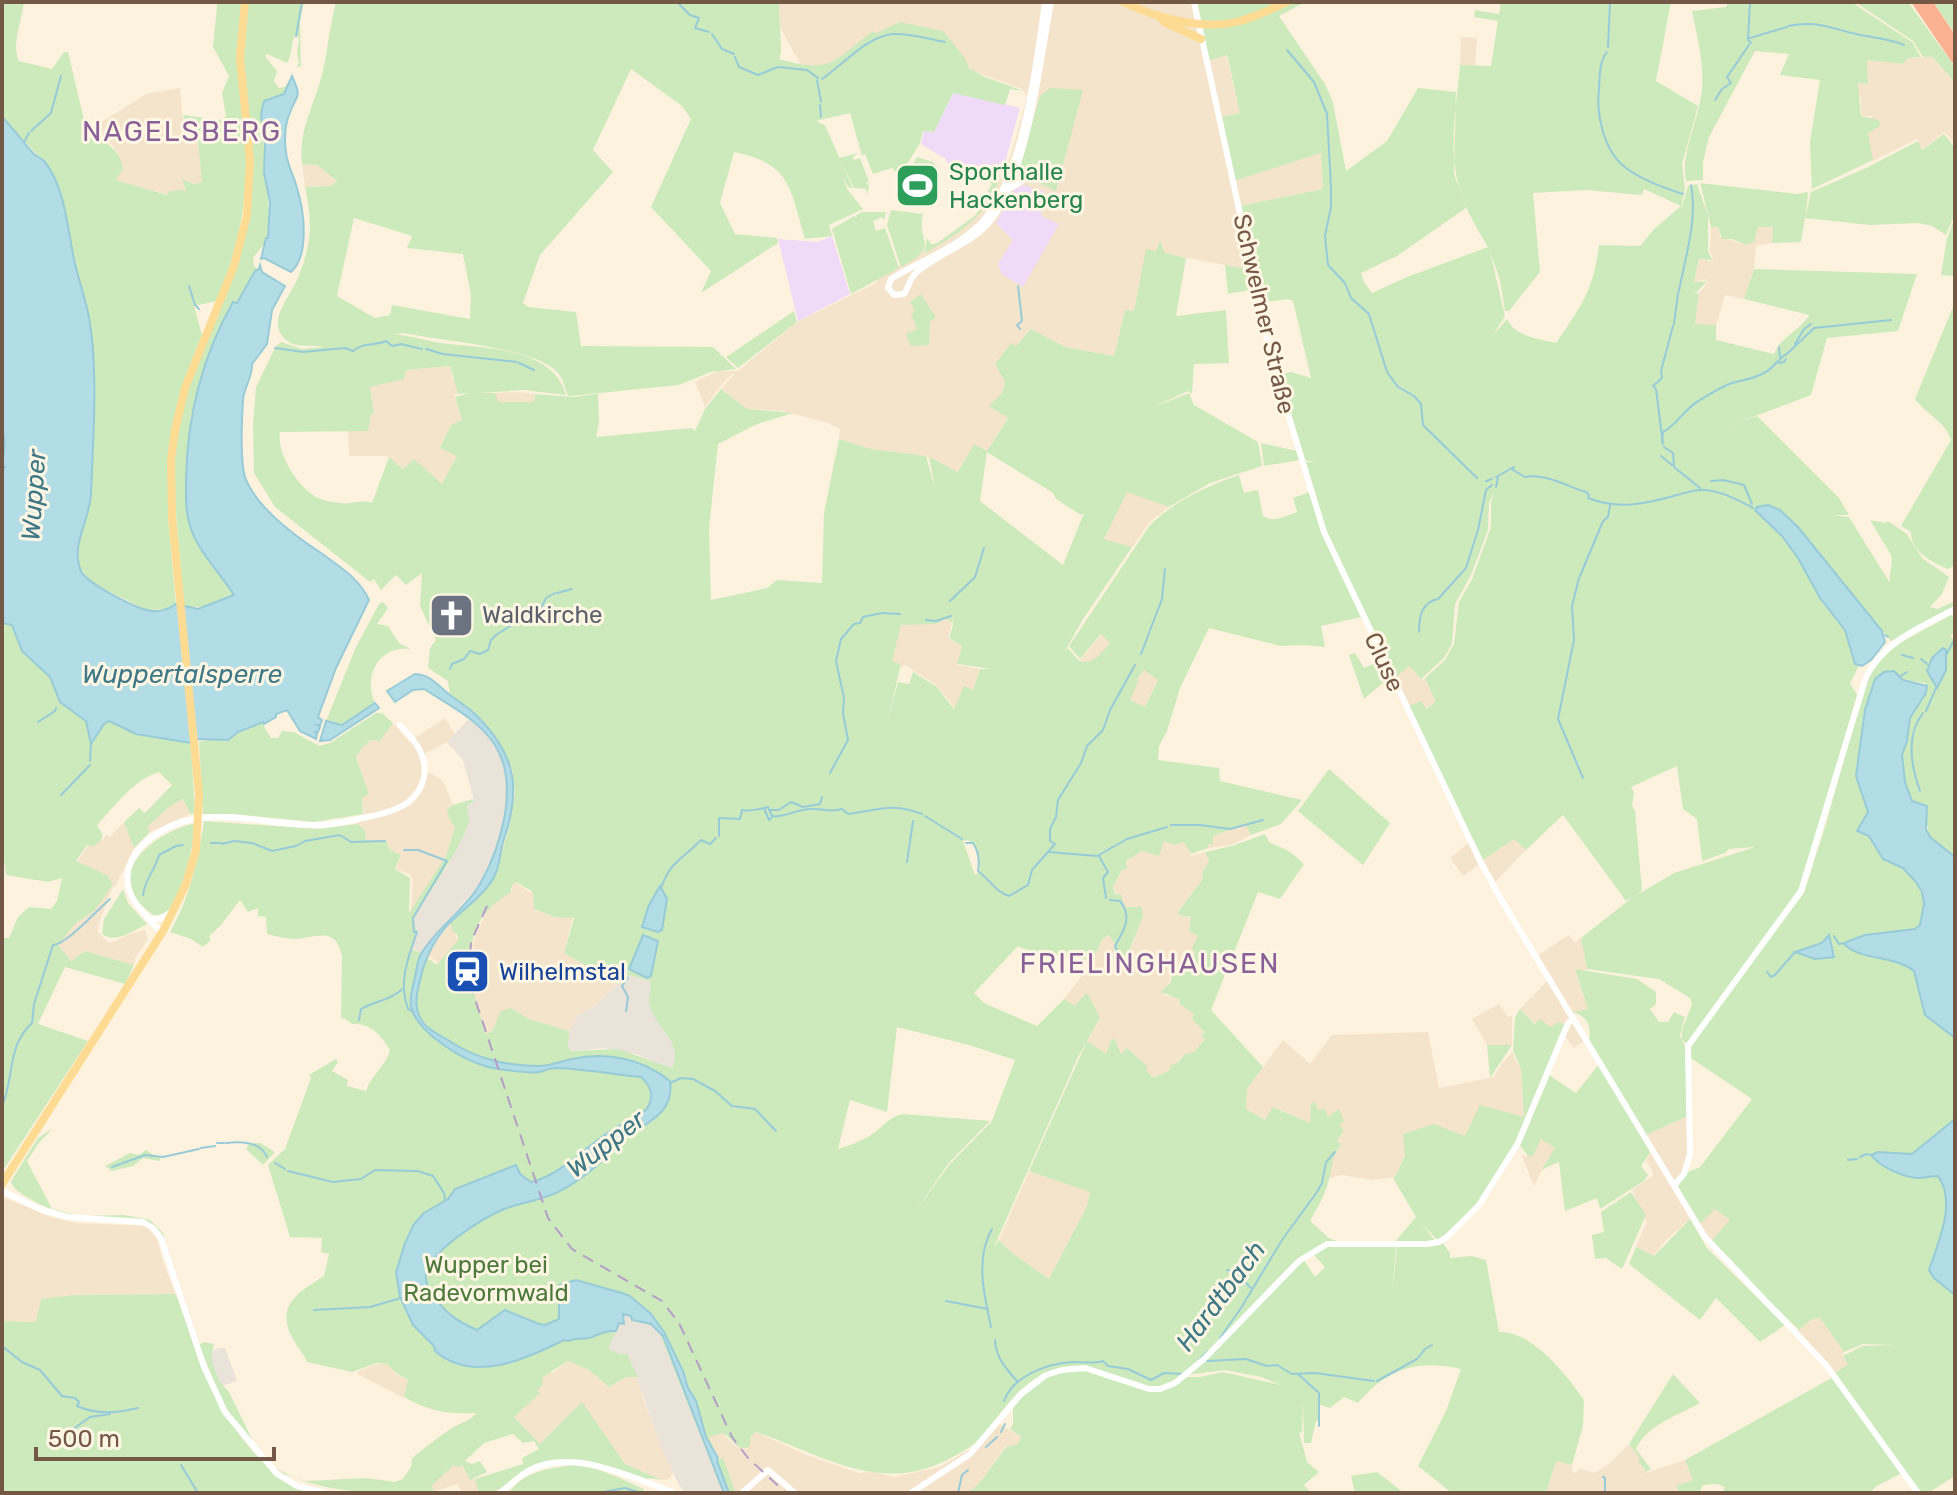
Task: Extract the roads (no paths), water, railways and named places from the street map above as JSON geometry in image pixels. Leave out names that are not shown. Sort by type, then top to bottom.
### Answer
[{"type":"highway","points":[[1917,2],[1955,58]]},
{"type":"highway","points":[[1927,2],[1955,44]]},
{"type":"main road","points":[[19,1199],[2,1184],[163,931],[175,910],[193,863],[199,823],[196,753],[170,484],[177,420],[192,366],[234,266],[247,215],[250,161],[240,57],[245,2]]},
{"type":"main road","points":[[1011,173],[992,209],[976,227],[954,244],[889,281],[889,291],[901,296],[906,293],[918,271],[960,247],[983,229],[996,213],[1007,191],[1036,80],[1048,2]]},
{"type":"main road","points":[[1123,2],[1159,15],[1227,24],[1287,2]]},
{"type":"main road","name":"Schwelmer Straße","points":[[1194,2],[1277,379],[1324,532],[1363,616]]},
{"type":"main road","points":[[1159,15],[1164,22],[1200,35]]},
{"type":"main road","points":[[1007,191],[1022,181]]},
{"type":"main road","points":[[902,273],[909,285]]},
{"type":"main road","points":[[1674,1185],[1684,1174],[1690,1154],[1688,1046],[1801,891],[1866,677],[1892,644],[1955,609]]},
{"type":"main road","name":"Cluse","points":[[1363,616],[1509,913],[1674,1185],[1712,1245],[1835,1376],[1918,1493]]},
{"type":"main road","points":[[163,931],[130,896],[127,883],[133,858],[144,843],[168,827],[211,817],[305,825],[341,822],[398,809],[417,794],[424,779],[423,759],[417,745],[400,725]]},
{"type":"main road","points":[[149,917],[162,918],[175,910]]},
{"type":"main road","points":[[911,1493],[970,1454],[1032,1383],[1062,1370],[1090,1369],[1152,1389],[1168,1386],[1185,1376],[1299,1261],[1316,1249],[1332,1244],[1433,1244],[1447,1237],[1479,1205],[1518,1143],[1568,1023],[1573,1019]]},
{"type":"main road","points":[[2,1191],[6,1196],[42,1210],[75,1219],[139,1221],[153,1228],[161,1238],[204,1367],[225,1412],[279,1476],[297,1486],[324,1493]]},
{"type":"main road","points":[[503,1492],[537,1467],[569,1462],[602,1468],[674,1493]]},
{"type":"main road","points":[[743,1493],[768,1470],[795,1493]]},
{"type":"water","points":[[292,76],[298,93],[287,123],[285,148],[300,197],[304,232],[301,255],[291,272],[261,259],[268,238],[270,202],[264,173],[261,114],[264,101],[284,94]]},
{"type":"water","name":"Wuppertalsperre","points":[[2,117],[34,154],[44,161],[56,181],[89,315],[94,431],[90,504],[79,542],[78,561],[85,576],[101,588],[132,604],[155,611],[176,604],[198,609],[234,595],[191,529],[186,498],[189,434],[205,366],[233,302],[237,303],[260,265],[262,272],[285,286],[272,310],[267,344],[252,364],[244,395],[242,463],[246,480],[269,512],[348,574],[369,600],[336,668],[318,717],[322,720],[317,725],[320,727],[315,732],[316,739],[300,731],[287,710],[264,724],[238,732],[228,740],[199,739],[191,743],[136,734],[109,721],[91,744],[86,721],[60,702],[50,677],[22,651],[12,625],[2,623],[2,468],[5,467],[2,465],[5,443],[2,427]]},
{"type":"water","points":[[1768,505],[1780,510],[1798,527],[1882,631],[1885,642],[1862,666],[1855,664],[1845,630],[1820,598],[1798,558],[1782,536],[1755,510]]},
{"type":"water","points":[[1943,648],[1946,650],[1946,670],[1937,688],[1927,671],[1932,658]]},
{"type":"water","points":[[1894,671],[1903,680],[1927,686],[1926,693],[1910,718],[1902,755],[1905,782],[1912,801],[1927,806],[1926,829],[1930,837],[1955,857],[1955,1038],[1925,1015],[1914,971],[1897,962],[1861,954],[1845,945],[1865,935],[1915,929],[1920,925],[1924,904],[1916,882],[1903,868],[1883,859],[1869,836],[1857,831],[1868,812],[1856,776],[1865,710],[1875,679],[1884,672]]},
{"type":"water","name":"Wupper","points":[[415,674],[426,676],[472,711],[491,732],[508,760],[513,789],[509,821],[495,875],[481,894],[443,930],[425,963],[417,998],[421,1020],[460,1048],[503,1063],[541,1066],[585,1057],[611,1057],[636,1062],[670,1081],[668,1103],[656,1117],[562,1190],[504,1209],[458,1236],[429,1266],[427,1284],[446,1310],[477,1330],[505,1310],[545,1325],[559,1319],[559,1285],[576,1280],[630,1296],[651,1314],[664,1332],[696,1401],[706,1437],[718,1458],[729,1493],[724,1493],[663,1336],[651,1324],[632,1320],[631,1316],[623,1314],[624,1324],[619,1323],[616,1331],[564,1340],[517,1361],[500,1365],[466,1366],[450,1361],[435,1351],[434,1346],[413,1325],[400,1297],[396,1272],[414,1224],[424,1213],[448,1199],[455,1189],[516,1165],[520,1174],[531,1182],[543,1178],[640,1115],[647,1109],[651,1097],[641,1077],[588,1070],[551,1068],[528,1072],[485,1066],[441,1043],[415,1016],[410,1000],[420,957],[480,884],[501,834],[507,797],[506,778],[495,745],[472,721],[424,689],[413,690],[395,702],[387,691]]},
{"type":"water","points":[[375,703],[379,708],[330,740],[320,741],[326,721],[342,725]]},
{"type":"water","points":[[660,886],[667,899],[662,930],[658,932],[642,927],[649,905]]},
{"type":"water","points":[[643,935],[658,941],[651,976],[647,978],[629,969]]},
{"type":"water","points":[[1829,935],[1834,957],[1815,959],[1795,952],[1822,943]]},
{"type":"water","points":[[1955,1119],[1955,1295],[1929,1270],[1946,1210],[1946,1198],[1938,1176],[1906,1176],[1886,1167],[1871,1155],[1878,1152],[1912,1154]]},
{"type":"waterway","points":[[296,36],[302,2]]},
{"type":"waterway","points":[[677,2],[690,15],[699,18],[695,28],[709,32]]},
{"type":"waterway","points":[[1608,47],[1610,2]]},
{"type":"waterway","points":[[1750,2],[1748,40],[1751,43]]},
{"type":"waterway","points":[[1788,26],[1823,26],[1904,45]]},
{"type":"waterway","points":[[1750,38],[1787,27]]},
{"type":"waterway","points":[[712,34],[722,49],[734,54]]},
{"type":"waterway","points":[[822,79],[865,45],[883,36],[906,34],[945,42]]},
{"type":"waterway","points":[[1715,100],[1722,89],[1731,83],[1727,77],[1749,45]]},
{"type":"waterway","points":[[1287,50],[1314,82],[1327,114],[1331,187],[1331,207],[1325,236],[1328,265],[1345,283],[1351,298],[1369,314],[1387,372],[1398,387],[1421,404],[1423,425],[1477,478]]},
{"type":"waterway","points":[[1607,52],[1600,69],[1598,98],[1603,131],[1612,152],[1632,172],[1683,194]]},
{"type":"waterway","points":[[735,57],[739,67],[758,75],[778,67],[807,70],[818,78]]},
{"type":"waterway","points":[[31,131],[51,113],[61,76]]},
{"type":"waterway","points":[[817,80],[821,102]]},
{"type":"waterway","points":[[820,105],[821,117]]},
{"type":"waterway","points":[[24,142],[29,133]]},
{"type":"waterway","points":[[1679,291],[1692,224],[1691,185]]},
{"type":"waterway","points":[[189,286],[199,309]]},
{"type":"waterway","points":[[1018,286],[1022,321],[1017,325],[1020,329]]},
{"type":"waterway","points":[[1674,324],[1678,293]]},
{"type":"waterway","points":[[1662,441],[1663,432],[1695,403],[1728,385],[1766,372],[1814,328],[1891,320]]},
{"type":"waterway","points":[[1795,344],[1811,324]]},
{"type":"waterway","points":[[1663,444],[1656,389],[1653,386],[1662,378],[1661,371],[1673,326]]},
{"type":"waterway","points":[[275,348],[303,352],[345,348],[353,351],[361,346],[386,341],[392,346],[401,344],[422,349]]},
{"type":"waterway","points":[[1779,347],[1780,357]]},
{"type":"waterway","points":[[426,349],[443,354],[517,362]]},
{"type":"waterway","points":[[1779,363],[1786,359]]},
{"type":"waterway","points":[[519,363],[534,370]]},
{"type":"waterway","points":[[1664,447],[1673,453],[1674,467],[1700,488]]},
{"type":"waterway","points":[[1661,456],[1672,465]]},
{"type":"waterway","points":[[1496,477],[1514,467],[1513,470],[1525,477],[1556,481],[1586,492],[1588,498],[1610,504],[1643,503],[1708,490],[1753,508]]},
{"type":"waterway","points":[[1496,487],[1498,477]]},
{"type":"waterway","points":[[1486,481],[1492,479]]},
{"type":"waterway","points":[[1711,481],[1723,480],[1744,485],[1752,504]]},
{"type":"waterway","points":[[1419,632],[1425,607],[1438,599],[1466,568],[1486,490],[1492,485]]},
{"type":"waterway","points":[[1580,576],[1603,521],[1608,517],[1610,505]]},
{"type":"waterway","points":[[950,601],[975,577],[984,548]]},
{"type":"waterway","points":[[1141,654],[1162,599],[1165,569]]},
{"type":"waterway","points":[[1579,578],[1572,606],[1574,640],[1558,719],[1583,778]]},
{"type":"waterway","points":[[557,593],[572,589]]},
{"type":"waterway","points":[[450,669],[470,651],[480,654],[488,650],[496,635],[542,606],[546,598],[555,593]]},
{"type":"waterway","points":[[830,773],[848,740],[836,661],[841,639],[863,617],[882,613],[900,614]]},
{"type":"waterway","points":[[926,620],[936,621],[951,616]]},
{"type":"waterway","points":[[1946,655],[1953,642]]},
{"type":"waterway","points":[[1902,655],[1913,658]]},
{"type":"waterway","points":[[1921,659],[1927,664]]},
{"type":"waterway","points":[[966,843],[973,843],[977,850],[978,871],[1001,892],[1009,896],[1028,885],[1032,870],[1055,844],[1050,841],[1050,829],[1056,817],[1058,800],[1081,763],[1087,746],[1103,730],[1110,710],[1135,665]]},
{"type":"waterway","points":[[1899,677],[1907,672]]},
{"type":"waterway","points":[[1926,711],[1936,688]]},
{"type":"waterway","points":[[38,722],[56,708]]},
{"type":"waterway","points":[[1920,791],[1911,751],[1914,731],[1923,713]]},
{"type":"waterway","points":[[90,761],[91,742]]},
{"type":"waterway","points":[[61,795],[90,765]]},
{"type":"waterway","points":[[771,810],[779,810],[791,802],[803,807],[820,804],[822,797]]},
{"type":"waterway","points":[[719,836],[719,818],[740,819],[742,810],[768,807],[772,816],[805,809],[842,809],[848,814],[894,808],[922,814]]},
{"type":"waterway","points":[[764,808],[769,820],[772,817]]},
{"type":"waterway","points":[[925,816],[962,839]]},
{"type":"waterway","points":[[1171,825],[1230,829],[1263,820]]},
{"type":"waterway","points":[[907,862],[913,821]]},
{"type":"waterway","points":[[1049,852],[1097,856],[1127,839],[1167,827]]},
{"type":"waterway","points":[[222,844],[234,841],[252,843],[272,851],[340,835],[351,842],[385,841]]},
{"type":"waterway","points":[[661,888],[669,871],[701,840],[710,844],[716,838]]},
{"type":"waterway","points":[[211,843],[221,843]]},
{"type":"waterway","points":[[143,895],[159,855],[183,845]]},
{"type":"waterway","points":[[404,850],[418,850],[447,861],[413,918],[414,932],[417,932],[405,970],[404,989],[408,1009],[414,1012]]},
{"type":"waterway","points":[[1099,856],[1108,872],[1103,878],[1106,898]]},
{"type":"waterway","points":[[2,1106],[18,1042],[32,1023],[34,1004],[53,945],[74,933],[110,899]]},
{"type":"waterway","points":[[1110,900],[1120,901],[1126,913],[1124,929],[1115,946],[1121,960],[1119,963],[1128,966]]},
{"type":"waterway","points":[[1834,936],[1839,944],[1845,943]]},
{"type":"waterway","points":[[1767,972],[1771,977],[1775,975],[1795,952]]},
{"type":"waterway","points":[[626,1011],[628,997],[622,986],[628,978]]},
{"type":"waterway","points":[[359,1020],[361,1009],[402,989]]},
{"type":"waterway","points":[[670,1083],[681,1078],[693,1079],[715,1091],[732,1106],[755,1109],[776,1131]]},
{"type":"waterway","points":[[217,1143],[224,1143]]},
{"type":"waterway","points":[[226,1143],[255,1145],[267,1157]]},
{"type":"waterway","points":[[201,1148],[215,1146]]},
{"type":"waterway","points":[[112,1167],[145,1155],[163,1157],[199,1149]]},
{"type":"waterway","name":"Hardtbach","points":[[1220,1338],[1282,1240],[1317,1192],[1326,1162],[1335,1152]]},
{"type":"waterway","points":[[1860,1157],[1871,1155]]},
{"type":"waterway","points":[[1848,1160],[1857,1159]]},
{"type":"waterway","points":[[275,1163],[285,1169]]},
{"type":"waterway","points":[[288,1171],[333,1182],[361,1179],[375,1170],[418,1171],[433,1176],[445,1200]]},
{"type":"waterway","points":[[991,1327],[982,1264],[992,1229]]},
{"type":"waterway","points":[[1227,1270],[1234,1271],[1251,1288]]},
{"type":"waterway","points":[[314,1310],[370,1307],[401,1298]]},
{"type":"waterway","points":[[946,1301],[988,1309]]},
{"type":"waterway","points":[[995,1340],[1000,1358],[1018,1382]]},
{"type":"waterway","points":[[1377,1381],[1417,1359],[1432,1345]]},
{"type":"waterway","points":[[2,1346],[22,1362],[40,1370],[62,1396],[75,1398],[79,1402],[77,1406],[107,1412],[138,1408]]},
{"type":"waterway","name":"Hardtbach","points":[[1199,1360],[1208,1351]]},
{"type":"waterway","points":[[1207,1361],[1246,1359],[1267,1366],[1277,1365],[1292,1374],[1315,1373],[1374,1381]]},
{"type":"waterway","name":"Hardtbach","points":[[1004,1401],[1008,1392],[1023,1378],[1062,1363],[1103,1361],[1108,1366],[1128,1369],[1151,1380],[1164,1373],[1182,1374]]},
{"type":"waterway","points":[[1298,1374],[1319,1393],[1319,1426]]},
{"type":"waterway","points":[[62,1437],[90,1417],[110,1414]]},
{"type":"waterway","name":"Hardtbach","points":[[1001,1432],[1005,1424]]},
{"type":"waterway","name":"Hardtbach","points":[[986,1447],[997,1437]]},
{"type":"waterway","points":[[181,1465],[198,1493]]},
{"type":"waterway","name":"Hardtbach","points":[[958,1493],[962,1475],[968,1470]]},
{"type":"waterway","points":[[1603,1477],[1605,1493]]},
{"type":"waterway","points":[[598,1493],[625,1488],[641,1493]]},
{"type":"waterway","points":[[584,1493],[589,1493]]},
{"type":"railway","points":[[487,906],[471,942],[469,981],[548,1218],[572,1249],[662,1301],[679,1323],[732,1437],[748,1458],[786,1493]]},
{"type":"place","name":"Sporthalle Hackenberg","points":[[918,186]]},
{"type":"place","name":"Waldkirche","points":[[451,615]]},
{"type":"place","name":"Wilhelmstal","points":[[468,972]]},
{"type":"district","name":"NAGELSBERG","points":[[182,131]]},
{"type":"district","name":"FRIELINGHAUSEN","points":[[1150,963]]},
{"type":"park label","name":"Wupper bei Radevormwald","points":[[486,1279]]}]
